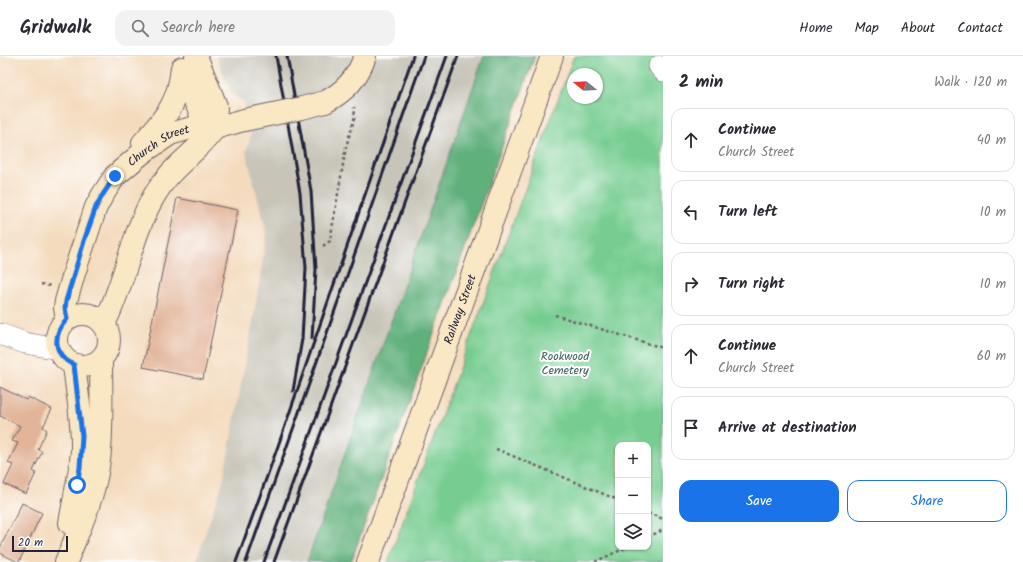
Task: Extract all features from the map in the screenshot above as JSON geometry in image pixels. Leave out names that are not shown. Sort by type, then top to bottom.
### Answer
[{"type":"main road","name":"Church Street","points":[[67,319],[65,308],[66,301],[84,241],[96,207],[115,176],[142,153],[170,134],[195,127],[215,128],[325,102],[342,92],[353,80],[359,72],[365,56]]},
{"type":"main road","name":"Railway Street","points":[[368,562],[552,56]]},
{"type":"main road","points":[[185,60],[197,106],[200,112],[215,128]]},
{"type":"main road","points":[[115,176],[168,112],[177,92],[185,60]]},
{"type":"main road","name":"Church Street","points":[[104,324],[112,308],[133,245],[154,197],[173,169],[198,148],[215,128]]},
{"type":"main road","points":[[80,314],[87,314],[99,319],[104,324],[108,331],[109,339],[105,355],[101,359],[91,365],[83,367],[67,362],[58,349],[56,341],[61,325],[67,319],[80,314]]},
{"type":"main road","points":[[64,562],[85,515],[93,492],[99,461],[101,359]]},
{"type":"main road","points":[[64,562],[82,450],[82,436],[74,365]]},
{"type":"street","points":[[0,334],[24,343],[58,349]]},
{"type":"path","points":[[323,246],[330,241],[346,147],[355,116],[353,80]]},
{"type":"path","points":[[555,315],[663,348]]},
{"type":"path","points":[[496,449],[615,499]]},
{"type":"path","points":[[650,514],[663,519]]},
{"type":"path","points":[[651,536],[663,530]]},
{"type":"path","points":[[595,562],[621,550]]},
{"type":"shaded area","points":[[216,56],[487,56],[308,562],[196,562],[223,481],[252,327],[267,234],[246,152],[251,135],[244,102],[232,94]]},
{"type":"green space","points":[[484,56],[535,56],[351,562],[307,562]]},
{"type":"green space","name":"Rookwood Cemetery","points":[[574,56],[663,56],[663,562],[388,562],[567,75],[567,104],[603,104],[603,68],[570,68]]},
{"type":"building","points":[[177,198],[238,210],[203,379],[143,367]]},
{"type":"building","points":[[0,387],[26,400],[28,397],[52,409],[43,427],[47,430],[38,449],[42,452],[33,471],[36,473],[26,494],[4,484],[13,465],[8,463],[18,443],[12,441],[20,426],[0,416]]},
{"type":"building","points":[[22,503],[42,513],[18,562],[0,553],[0,548]]},
{"type":"railway","points":[[276,56],[300,193],[306,268],[302,339],[293,391]]},
{"type":"railway","points":[[287,56],[311,191],[316,269],[312,338]]},
{"type":"railway","points":[[236,562],[278,446],[413,56]]},
{"type":"railway","points":[[246,562],[424,56]]},
{"type":"railway","points":[[264,562],[447,56]]},
{"type":"railway","points":[[274,562],[458,56]]},
{"type":"route","points":[[77,485],[82,450],[82,436],[74,365],[67,362],[62,356],[56,341],[61,325],[67,319],[65,308],[67,295],[90,222],[96,207],[115,176]]}]
